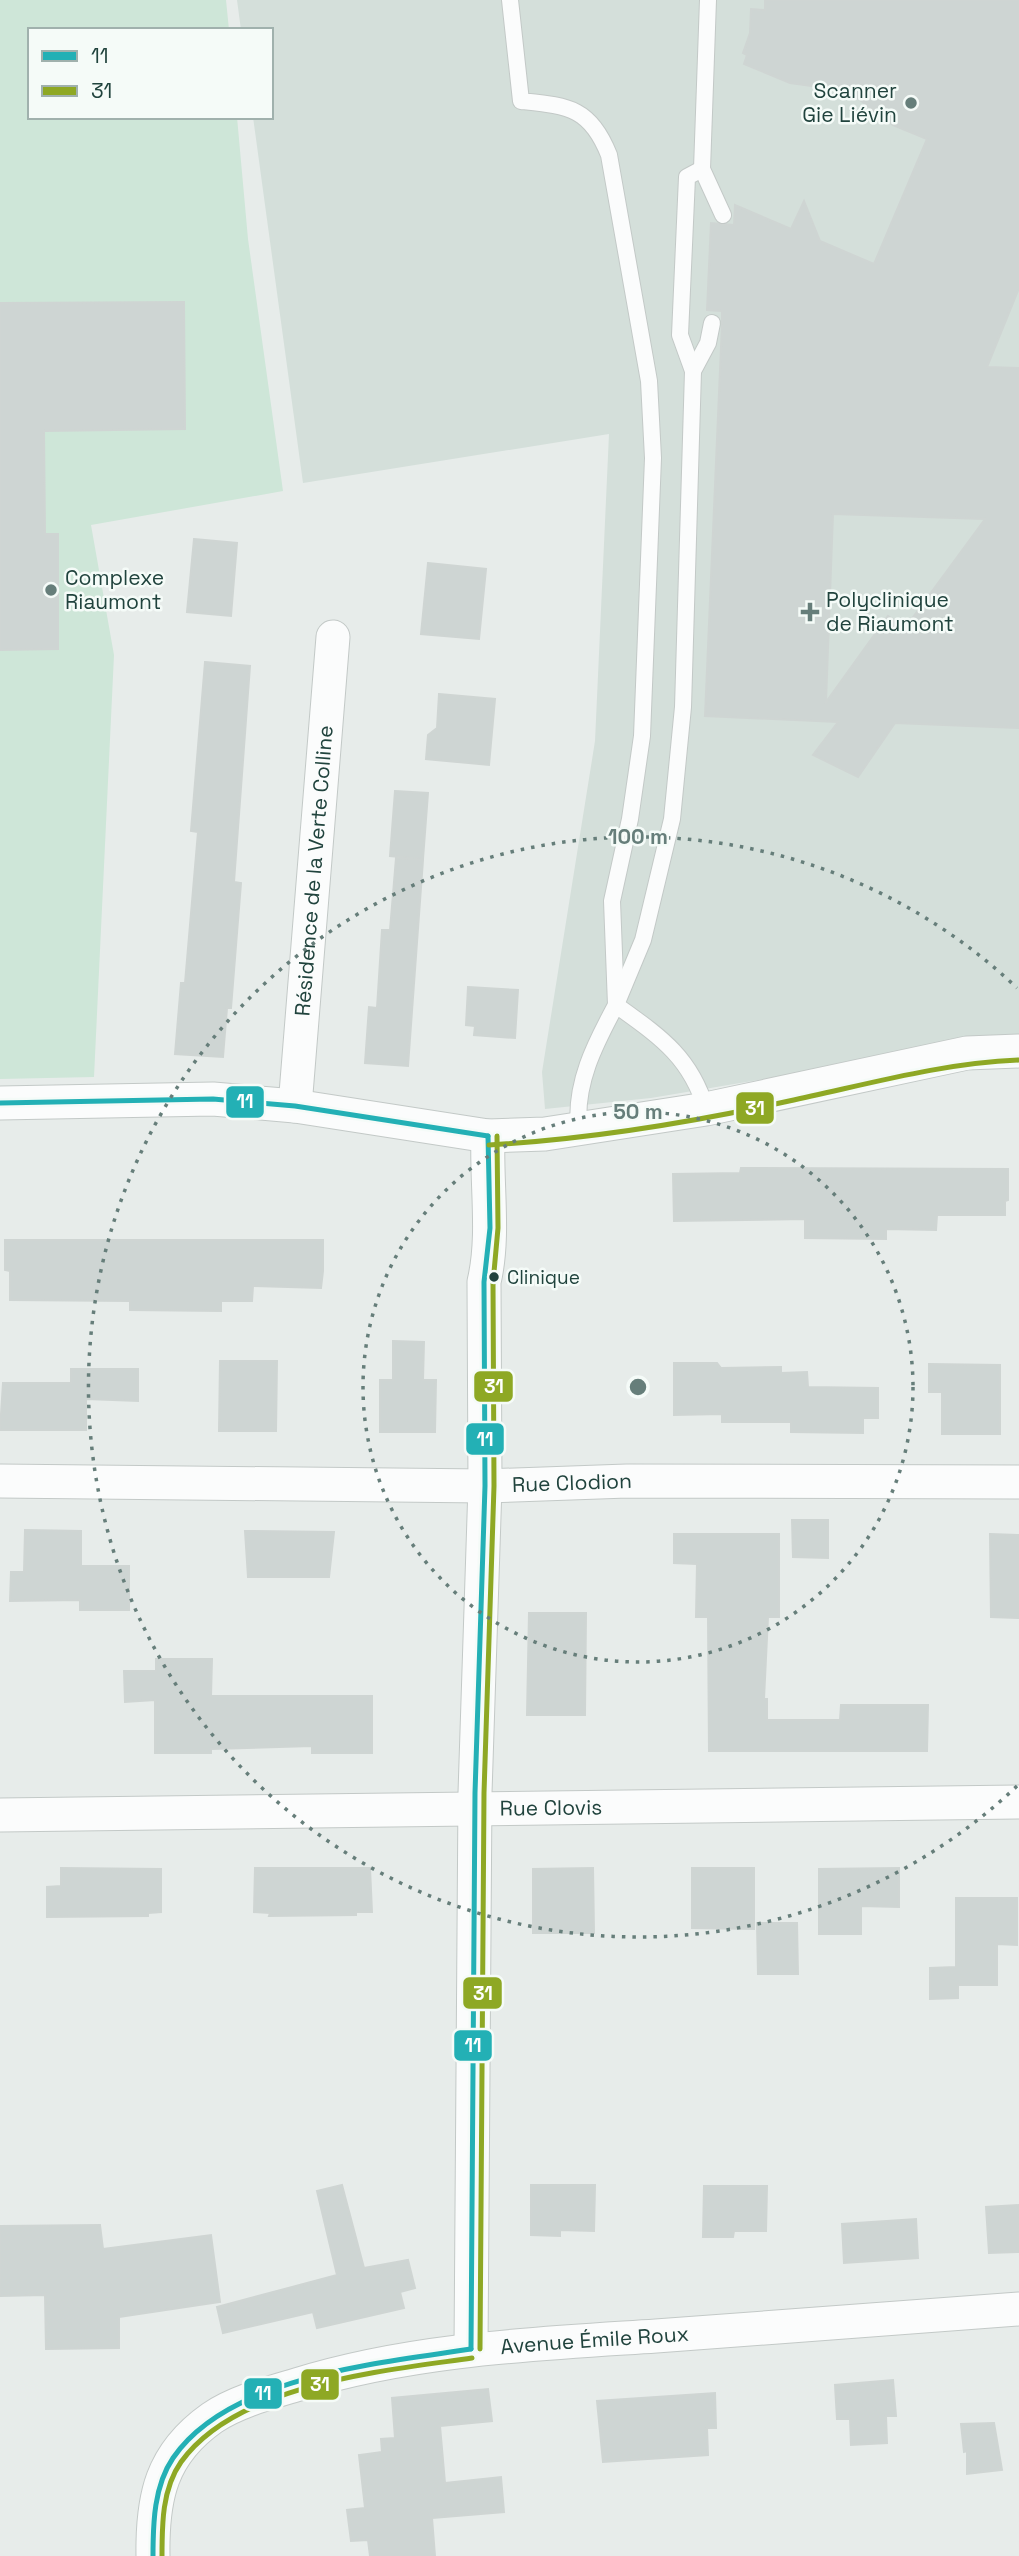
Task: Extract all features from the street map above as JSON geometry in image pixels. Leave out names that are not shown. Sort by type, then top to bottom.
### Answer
[{"type":"street","name":"Résidence de la Verte Colline","points":[[295,1106],[333,637]]},
{"type":"street","points":[[0,1103],[213,1099],[295,1106],[488,1136],[579,1130],[706,1109],[967,1053],[1019,1051]]},
{"type":"street","points":[[471,2349],[476,1809],[485,1486],[484,1282],[490,1256],[486,1176],[488,1136]]},
{"type":"street","name":"Rue Clodion","points":[[0,1481],[485,1486],[628,1481],[1019,1482]]},
{"type":"street","name":"Rue Clovis","points":[[0,1815],[1019,1802]]},
{"type":"street","name":"Avenue Émile Roux","points":[[153,2556],[155,2500],[173,2457],[189,2437],[214,2417],[272,2392],[348,2369],[471,2349],[1019,2309]]},
{"type":"lane","points":[[510,0],[521,101],[563,106],[581,116],[599,130],[609,155],[649,381],[653,458],[642,736],[630,819],[612,901],[616,1004]]},
{"type":"lane","points":[[708,0],[702,169],[723,215]]},
{"type":"lane","points":[[579,1130],[576,1104],[592,1050],[616,1004],[643,940],[666,844],[683,707],[693,371],[680,335],[687,177],[702,169]]},
{"type":"lane","points":[[693,371],[708,343],[712,323]]},
{"type":"lane","points":[[616,1004],[664,1040],[698,1081],[706,1109]]},
{"type":"shaded area","name":"Polyclinique de Riaumont","points":[[237,0],[1019,0],[1019,1036],[651,1098],[545,1109],[542,1072],[595,741],[609,434],[303,483],[253,119],[273,119],[273,28],[241,28]]},
{"type":"green space","name":"Complexe Riaumont","points":[[0,0],[226,0],[229,28],[28,28],[28,119],[237,119],[248,239],[283,491],[91,525],[114,655],[94,1077],[0,1079]]},
{"type":"building","name":"Polyclinique de Riaumont","points":[[765,0],[1019,0],[1019,288],[987,367],[1019,368],[1019,728],[895,723],[858,777],[813,755],[838,722],[705,716],[722,324],[722,311],[707,310],[711,223],[734,225],[735,205],[791,229],[804,201],[820,241],[874,264],[927,139],[893,125],[848,91],[790,83],[744,64],[747,55],[743,53],[750,33],[751,9],[765,10]],"holes":[[[833,514],[985,519],[905,628],[888,616],[826,702]]]},
{"type":"building","points":[[184,302],[185,429],[44,431],[45,534],[58,534],[58,649],[0,650],[0,303]]},
{"type":"building","points":[[194,539],[237,543],[231,616],[187,612]]},
{"type":"building","points":[[428,563],[486,569],[479,639],[421,634]]},
{"type":"building","points":[[205,662],[250,666],[234,882],[241,883],[231,1008],[227,1008],[223,1057],[175,1054],[181,983],[185,983],[198,832],[191,831]]},
{"type":"building","points":[[439,694],[495,699],[489,765],[426,759],[428,735],[437,728]]},
{"type":"building","points":[[395,791],[428,793],[423,859],[390,856]]},
{"type":"building","points":[[396,858],[423,860],[408,1066],[365,1063],[369,1007],[377,1008],[382,930],[390,930]]},
{"type":"building","points":[[468,987],[518,990],[515,1038],[474,1035],[475,1026],[466,1025]]},
{"type":"building","points":[[741,1168],[1008,1169],[1008,1200],[1005,1201],[1005,1215],[937,1215],[936,1230],[886,1229],[886,1239],[805,1238],[805,1219],[674,1221],[673,1174],[740,1173]]},
{"type":"building","points":[[5,1240],[323,1240],[321,1288],[253,1286],[252,1301],[221,1301],[221,1311],[130,1310],[130,1301],[10,1300],[10,1271],[5,1270]]},
{"type":"building","points":[[393,1341],[424,1342],[423,1380],[436,1380],[435,1432],[380,1432],[380,1380],[393,1380]]},
{"type":"building","points":[[220,1361],[277,1361],[276,1431],[219,1431]]},
{"type":"building","points":[[674,1363],[717,1363],[721,1368],[781,1367],[781,1373],[807,1372],[808,1387],[878,1388],[878,1418],[863,1418],[863,1433],[791,1432],[791,1422],[722,1422],[722,1414],[674,1415]]},
{"type":"building","points":[[929,1364],[1000,1365],[1000,1434],[942,1434],[942,1392],[929,1392]]},
{"type":"building","points":[[71,1369],[138,1369],[138,1401],[86,1399],[86,1430],[0,1430],[3,1383],[71,1383]]},
{"type":"building","points":[[792,1520],[828,1520],[828,1558],[793,1557]]},
{"type":"building","points":[[25,1530],[81,1531],[81,1566],[129,1566],[129,1610],[80,1610],[80,1600],[10,1601],[11,1572],[24,1572]]},
{"type":"building","points":[[245,1531],[334,1532],[329,1577],[248,1577]]},
{"type":"building","points":[[674,1534],[779,1534],[779,1617],[768,1617],[764,1699],[767,1699],[767,1720],[840,1720],[841,1705],[928,1705],[927,1751],[709,1751],[708,1617],[696,1617],[697,1564],[674,1563]]},
{"type":"building","points":[[990,1534],[1019,1535],[1019,1618],[991,1617]]},
{"type":"building","points":[[529,1613],[586,1613],[585,1715],[527,1715]]},
{"type":"building","points":[[156,1659],[212,1659],[211,1696],[372,1696],[372,1753],[312,1753],[312,1746],[211,1749],[211,1753],[155,1753],[155,1700],[125,1702],[124,1671],[156,1671]]},
{"type":"building","points":[[61,1868],[161,1869],[161,1912],[148,1913],[148,1916],[47,1917],[47,1887],[61,1886]]},
{"type":"building","points":[[255,1868],[370,1868],[372,1912],[356,1912],[356,1915],[269,1916],[270,1913],[254,1912]]},
{"type":"building","points":[[593,1868],[594,1933],[533,1933],[533,1869]]},
{"type":"building","points":[[692,1868],[754,1868],[754,1929],[692,1928]]},
{"type":"building","points":[[899,1868],[899,1907],[861,1906],[861,1934],[819,1934],[819,1869]]},
{"type":"building","points":[[956,1898],[1017,1898],[1017,1945],[997,1944],[997,1985],[958,1985],[958,1998],[930,1999],[930,1968],[956,1967]]},
{"type":"building","points":[[757,1923],[797,1923],[798,1974],[758,1974]]},
{"type":"building","points":[[342,2185],[364,2268],[408,2260],[415,2288],[400,2292],[404,2308],[317,2328],[313,2312],[223,2333],[217,2307],[337,2275],[317,2191]]},
{"type":"building","points":[[531,2185],[595,2185],[594,2231],[560,2230],[560,2236],[531,2235]]},
{"type":"building","points":[[704,2186],[767,2186],[766,2231],[734,2231],[733,2237],[703,2237]]},
{"type":"building","points":[[1019,2205],[1019,2252],[989,2253],[986,2207]]},
{"type":"building","points":[[916,2219],[918,2258],[844,2263],[842,2224]]},
{"type":"building","points":[[100,2225],[103,2249],[211,2235],[220,2302],[119,2317],[119,2348],[46,2349],[45,2295],[0,2296],[0,2226]]},
{"type":"building","points":[[893,2380],[896,2416],[886,2416],[887,2443],[851,2445],[850,2419],[837,2419],[835,2385]]},
{"type":"building","points":[[488,2389],[492,2421],[440,2426],[445,2483],[501,2477],[504,2512],[432,2518],[435,2556],[370,2556],[368,2540],[351,2541],[347,2510],[365,2508],[359,2455],[382,2452],[381,2439],[395,2438],[392,2398]]},
{"type":"building","points":[[715,2393],[716,2428],[707,2428],[708,2455],[603,2462],[597,2401]]},
{"type":"building","points":[[994,2423],[1002,2470],[967,2474],[967,2451],[964,2452],[961,2424]]},
{"type":"transit line","name":"31","points":[[489,1145],[564,1139],[677,1123],[932,1070],[1019,1060]]},
{"type":"transit line","name":"11","points":[[0,1103],[213,1099],[295,1106],[488,1136]]},
{"type":"transit line","name":"11","points":[[471,2349],[475,1793],[485,1486],[484,1282],[490,1228],[488,1136]]},
{"type":"transit line","name":"31","points":[[480,2349],[484,1793],[494,1486],[493,1283],[498,1228],[497,1136]]},
{"type":"transit line","name":"11","points":[[153,2556],[156,2505],[167,2469],[173,2458],[198,2430],[230,2408],[268,2391],[309,2378],[394,2360],[471,2349]]},
{"type":"transit line","name":"31","points":[[162,2556],[164,2508],[175,2473],[181,2462],[206,2436],[238,2415],[274,2398],[314,2386],[356,2376],[472,2358]]},
{"type":"place","name":"Scanner Gie Liévin","points":[[911,103]]},
{"type":"place","name":"Complexe Riaumont","points":[[51,590]]},
{"type":"place","name":"Polyclinique de Riaumont","points":[[810,612]]},
{"type":"place","name":"Clinique","points":[[494,1277]]}]
